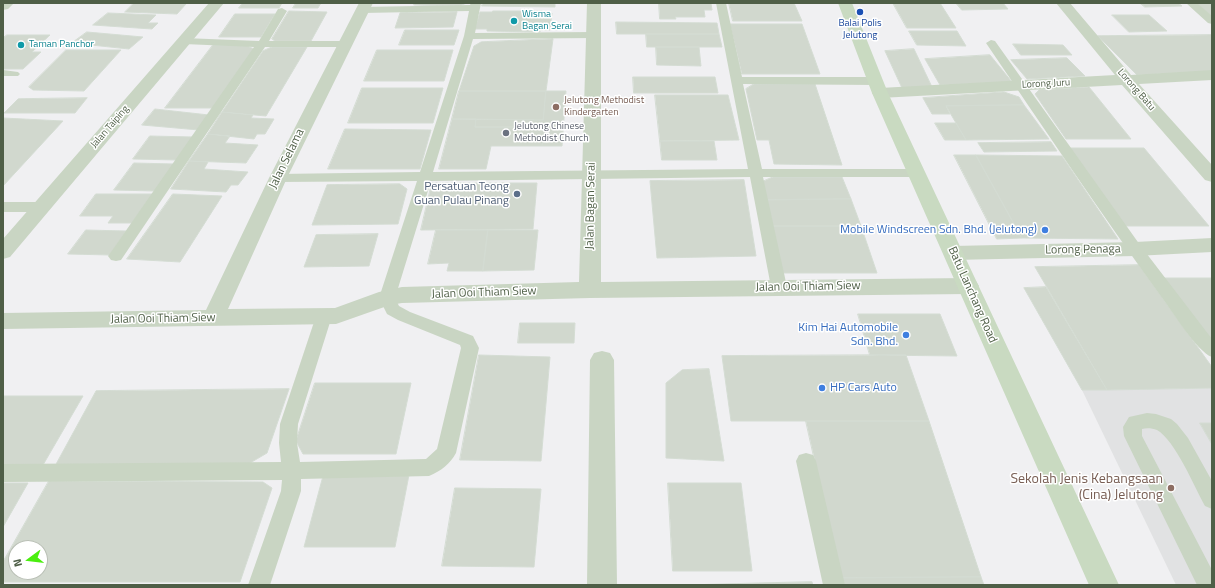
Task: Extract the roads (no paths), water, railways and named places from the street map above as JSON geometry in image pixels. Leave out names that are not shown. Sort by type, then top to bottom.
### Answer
[{"type":"main road","name":"Batu Lanchang Road","points":[[845,3],[878,87],[916,173],[1104,585]]},
{"type":"street","points":[[3,6],[7,3]]},
{"type":"street","name":"Jalan Taiping","points":[[3,252],[217,3]]},
{"type":"street","name":"Jalan Bagan Serai","points":[[590,290],[594,3]]},
{"type":"street","name":"Lorong Batu","points":[[1063,3],[1127,80],[1212,176]]},
{"type":"street","name":"Jalan Selama","points":[[213,318],[278,178],[364,7]]},
{"type":"street","name":"Lorong Juru","points":[[878,87],[1020,86],[1212,75]]},
{"type":"street","name":"Lorong Penaga","points":[[953,253],[1135,249],[1212,245]]},
{"type":"street","name":"Jalan Ooi Thiam Siew","points":[[3,321],[336,316],[387,298],[402,295],[590,290],[968,286]]},
{"type":"street","points":[[602,360],[602,585]]},
{"type":"lane","points":[[721,3],[779,288]]},
{"type":"lane","points":[[1191,3],[1212,21]]},
{"type":"lane","points":[[3,473],[429,467],[437,462],[446,452],[470,348],[467,341],[404,316],[393,310],[387,298],[469,36],[476,6],[364,7]]},
{"type":"lane","points":[[116,256],[262,44],[282,12]]},
{"type":"lane","points":[[469,36],[594,35]]},
{"type":"lane","points":[[184,41],[262,44],[345,44]]},
{"type":"lane","points":[[991,43],[1135,249],[1197,333],[1212,350]]},
{"type":"lane","points":[[736,80],[878,87]]},
{"type":"lane","points":[[278,178],[755,173],[916,173]]},
{"type":"lane","points":[[3,207],[41,207]]},
{"type":"lane","points":[[259,585],[292,491],[292,470],[288,443],[289,424],[324,316]]},
{"type":"lane","points":[[1208,585],[1134,436],[1132,427],[1136,422],[1147,420],[1159,422],[1170,428],[1178,438],[1212,500]]},
{"type":"lane","points":[[806,461],[834,585]]},
{"type":"place","name":"Balai Polis Jelutong","points":[[860,12]]},
{"type":"place","name":"Wisma Bagan Serai","points":[[514,21]]},
{"type":"place","name":"Taman Panchor","points":[[21,45]]},
{"type":"place","name":"Jelutong Methodist Kindergarten","points":[[556,107]]},
{"type":"place","name":"Jelutong Chinese Methodist Church","points":[[506,133]]},
{"type":"place","name":"Persatuan Teong Guan Pulau Pinang","points":[[517,194]]},
{"type":"place","name":"Mobile Windscreen Sdn. Bhd. (Jelutong)","points":[[1045,230]]},
{"type":"place","name":"Kim Hai Automobile Sdn. Bhd.","points":[[906,335]]},
{"type":"place","name":"HP Cars Auto","points":[[822,388]]},
{"type":"place","name":"Sekolah Jenis Kebangsaan (Cina) Jelutong","points":[[1171,488]]}]
